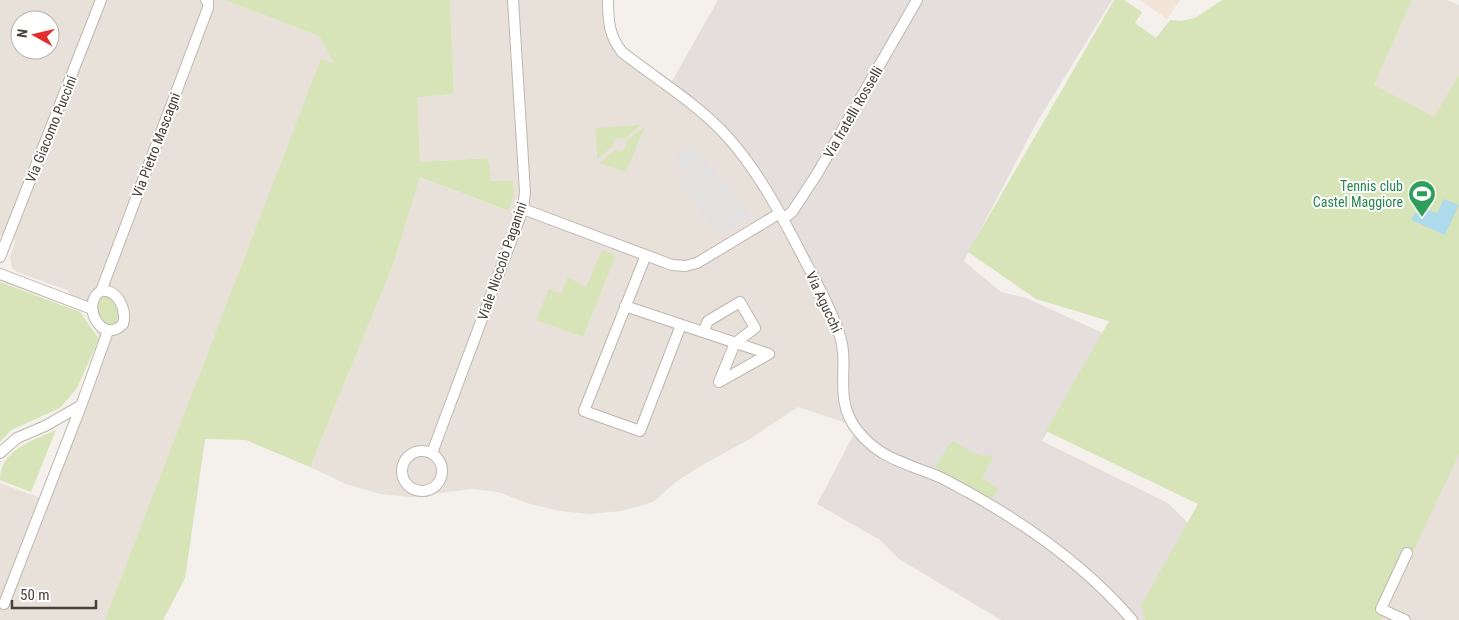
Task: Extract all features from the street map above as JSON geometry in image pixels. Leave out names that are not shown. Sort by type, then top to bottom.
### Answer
[{"type":"street","name":"Via Giacomo Puccini","points":[[0,257],[102,0]]},
{"type":"street","name":"Via Pietro Mascagni","points":[[92,309],[93,298],[101,291],[208,8],[206,0]]},
{"type":"street","name":"Viale Niccolò Paganini","points":[[432,453],[523,209],[525,192],[513,0]]},
{"type":"street","name":"Via Agucchi","points":[[608,0],[609,26],[617,46],[622,52],[680,95],[722,131],[758,176],[831,312],[841,336],[843,360],[842,391],[847,412],[856,428],[872,447],[891,459],[941,478],[1042,539],[1070,558],[1108,592],[1132,620]]},
{"type":"street","name":"Via fratelli Rosselli","points":[[523,209],[672,265],[685,266],[697,263],[781,216],[792,212],[817,174],[917,0]]},
{"type":"street","points":[[646,255],[584,411],[640,431],[681,325]]},
{"type":"street","points":[[0,274],[92,309],[99,324],[108,331],[118,329],[123,324],[124,311],[114,293],[101,291]]},
{"type":"street","points":[[625,306],[681,325],[703,332],[735,343],[769,354],[719,382],[735,343],[755,328],[740,302],[708,321],[703,332]]},
{"type":"street","points":[[4,604],[108,331]]},
{"type":"street","points":[[0,453],[17,438],[45,426],[81,406]]},
{"type":"street","points":[[414,452],[432,453],[441,464],[440,482],[429,491],[416,491],[410,488],[403,479],[404,461],[414,452]]},
{"type":"street","points":[[1405,620],[1381,609],[1407,553]]},
{"type":"shaded area","points":[[0,0],[224,0],[319,36],[336,65],[205,439],[185,578],[163,620],[0,620],[0,483],[40,498],[103,349],[92,320],[67,290],[17,272],[12,268],[10,258],[15,241],[0,235]]},
{"type":"shaded area","points":[[450,0],[606,0],[619,46],[695,108],[733,146],[769,199],[834,317],[849,424],[798,407],[748,440],[676,482],[653,502],[622,511],[590,514],[560,511],[530,504],[498,492],[472,489],[410,497],[380,494],[346,484],[310,467],[393,265],[420,177],[507,211],[491,182],[488,158],[420,162],[416,96],[454,94]]},
{"type":"shaded area","points":[[718,0],[1112,0],[1036,124],[964,261],[1001,292],[1026,298],[1105,334],[1042,441],[1168,503],[1198,533],[1149,620],[1001,620],[899,559],[880,540],[817,504],[854,434],[849,424],[834,317],[769,199],[733,146],[695,108],[667,90]]},
{"type":"shaded area","points":[[1140,0],[1180,0],[1167,19]]},
{"type":"shaded area","points":[[1412,0],[1447,0],[1459,5],[1459,75],[1434,118],[1374,85]]},
{"type":"shaded area","points":[[690,141],[753,218],[719,235],[679,185],[689,175],[673,156]]},
{"type":"shaded area","points":[[1459,453],[1459,620],[1380,620]]},
{"type":"green space","points":[[224,0],[450,0],[454,94],[417,97],[420,162],[488,158],[491,181],[513,181],[514,195],[508,211],[420,177],[393,265],[310,467],[246,440],[205,439],[185,578],[163,620],[105,620],[321,59],[335,64],[319,36]]},
{"type":"green space","points":[[1114,0],[1124,0],[1142,12],[1135,23],[1156,38],[1170,20],[1181,21],[1195,18],[1222,0],[1412,0],[1374,85],[1434,117],[1459,75],[1459,454],[1381,620],[1145,620],[1141,606],[1198,504],[1046,431],[1109,321],[1036,299],[968,252]]},
{"type":"green space","points":[[641,125],[624,139],[619,137],[615,139],[612,147],[597,159],[596,128]]},
{"type":"green space","points":[[644,128],[626,172],[600,163],[615,150],[620,152],[623,150],[626,146],[625,142]]},
{"type":"green space","points":[[602,250],[616,255],[583,337],[536,320],[549,289],[561,294],[568,277],[586,287]]},
{"type":"green space","points":[[0,282],[80,312],[99,339],[77,388],[60,408],[11,430],[0,442]]},
{"type":"green space","points":[[105,296],[114,299],[120,311],[119,320],[111,326],[102,321],[96,306],[97,301]]},
{"type":"green space","points":[[56,430],[31,492],[0,480],[1,470],[11,454],[28,443]]},
{"type":"green space","points":[[952,441],[982,457],[992,455],[993,458],[982,478],[999,489],[993,497],[989,497],[937,469],[937,464]]},
{"type":"water","points":[[1444,199],[1459,205],[1445,235],[1411,220],[1414,214],[1425,209],[1437,213]]},
{"type":"place","name":"Tennis club Castel Maggiore","points":[[1422,218]]}]
